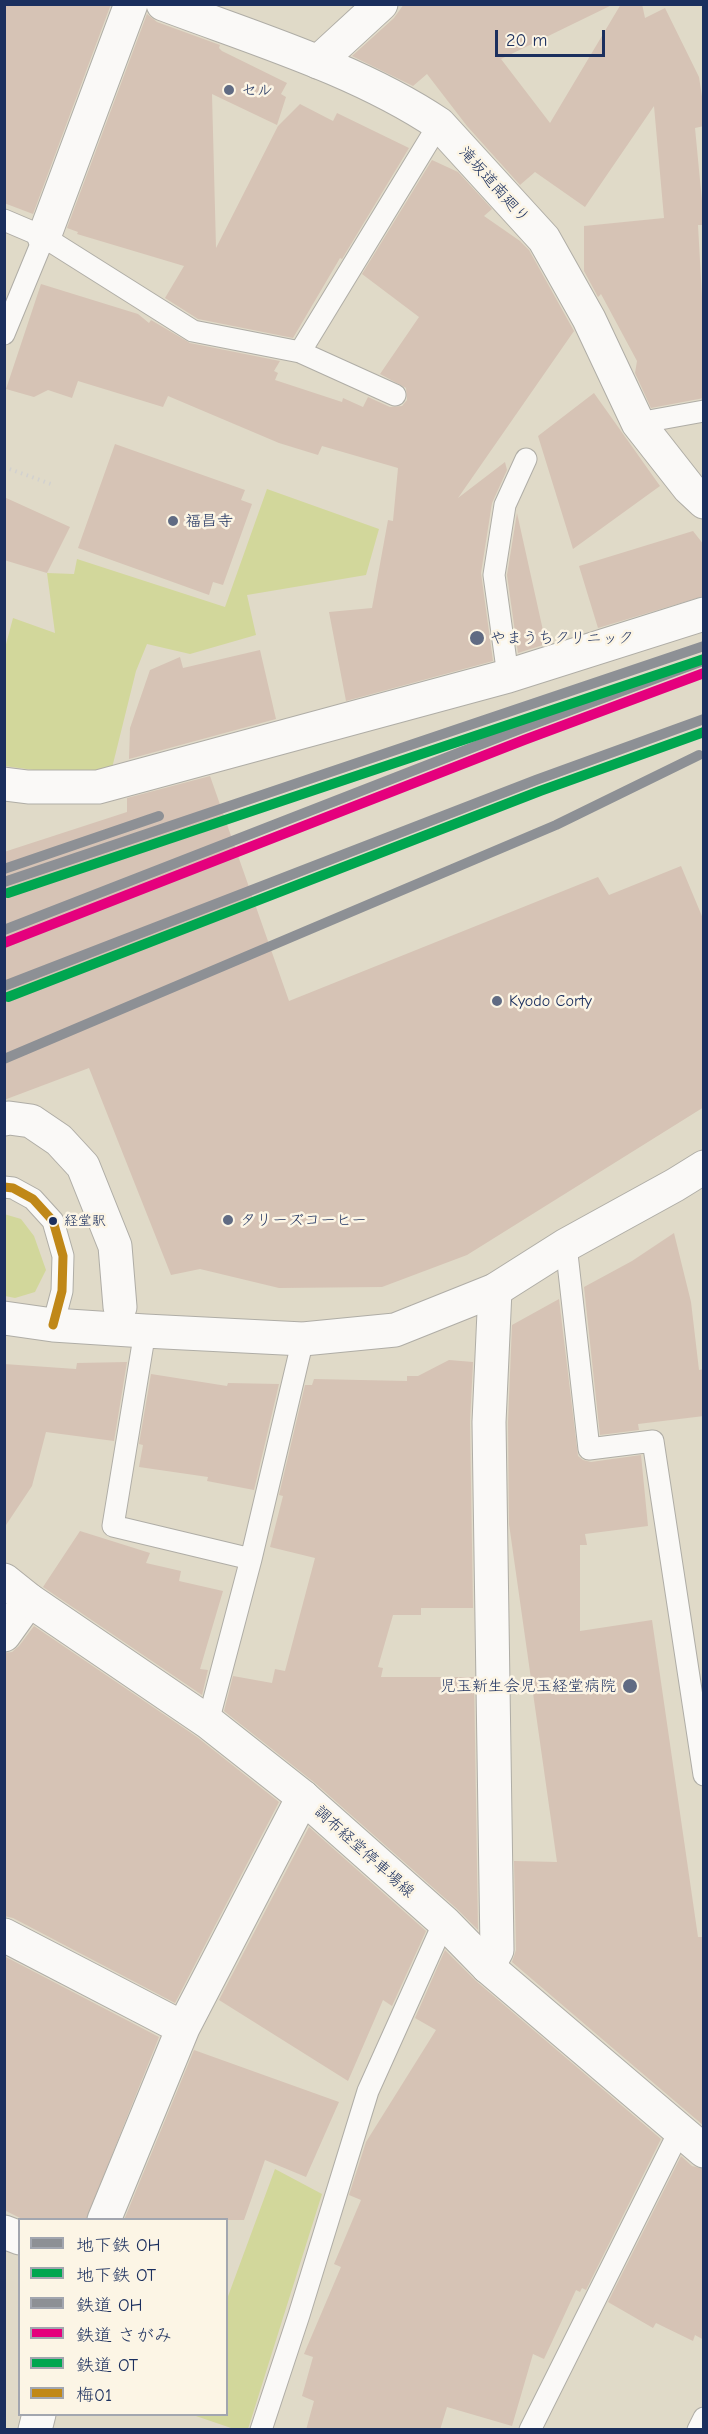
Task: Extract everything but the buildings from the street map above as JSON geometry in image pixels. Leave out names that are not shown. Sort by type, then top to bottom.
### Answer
[{"type":"street","points":[[44,237],[131,4]]},
{"type":"street","name":"滝坂道南廻り","points":[[163,4],[318,62],[417,110],[439,124],[544,239],[589,319],[638,423],[689,488],[704,502]]},
{"type":"street","points":[[318,62],[381,4]]},
{"type":"street","points":[[4,784],[28,787],[98,787],[508,676],[704,614]]},
{"type":"street","points":[[4,1119],[32,1121],[59,1140],[83,1166],[115,1246],[120,1307]]},
{"type":"street","points":[[4,1318],[145,1331],[303,1338],[395,1330],[495,1290],[566,1245],[704,1167]]},
{"type":"street","points":[[488,1967],[497,1950],[489,1422],[495,1290]]},
{"type":"street","points":[[4,1635],[17,1590]]},
{"type":"street","name":"調布経堂停車場線","points":[[17,1590],[208,1722],[303,1797],[444,1922],[488,1967],[691,2141]]},
{"type":"street","points":[[105,2218],[183,2028],[303,1797]]},
{"type":"street","points":[[4,1935],[183,2028]]},
{"type":"lane","points":[[300,352],[439,124]]},
{"type":"lane","points":[[4,220],[44,237],[193,331],[300,352],[395,395]]},
{"type":"lane","points":[[4,334],[44,237]]},
{"type":"lane","points":[[638,423],[704,411]]},
{"type":"lane","points":[[508,676],[494,574],[505,505],[526,459]]},
{"type":"lane","points":[[4,1187],[13,1188],[33,1199],[53,1221],[63,1256],[62,1291],[53,1324]]},
{"type":"lane","points":[[566,1245],[589,1449],[653,1441],[704,1775]]},
{"type":"lane","points":[[145,1331],[113,1526],[251,1559]]},
{"type":"lane","points":[[208,1722],[251,1559],[303,1338]]},
{"type":"lane","points":[[261,2430],[368,2091],[444,1922]]},
{"type":"lane","points":[[530,2430],[691,2141]]},
{"type":"lane","points":[[698,2430],[704,2418]]},
{"type":"path","points":[[4,467],[51,484]]},
{"type":"green space","points":[[267,489],[379,529],[366,575],[247,595],[256,635],[190,654],[147,644],[136,671],[112,768],[72,773],[5,766],[5,648],[13,618],[55,633],[47,573],[74,574],[77,559],[225,607]]},
{"type":"green space","points":[[4,1214],[21,1219],[34,1236],[46,1270],[35,1292],[15,1298],[5,1296]]},
{"type":"green space","points":[[275,2169],[322,2194],[248,2429],[234,2429],[196,2416],[228,2416],[228,2296]]},
{"type":"metro line","name":"OH","points":[[4,882],[704,646]]},
{"type":"metro line","name":"OT","points":[[8,893],[704,659]]},
{"type":"metro line","name":"OH","points":[[4,986],[536,780],[704,719]]},
{"type":"rail line","name":"OH","points":[[4,930],[520,729],[700,662]]},
{"type":"rail line","name":"さがみ","points":[[4,943],[524,740],[704,673]]},
{"type":"rail line","name":"OT","points":[[8,997],[540,791],[704,732]]},
{"type":"rail line","name":"OH","points":[[4,1059],[556,825],[699,755]]},
{"type":"rail line","name":"OH","points":[[4,869],[159,816]]},
{"type":"transit line","name":"梅01","points":[[4,1187],[13,1188],[33,1199],[53,1221],[63,1256],[62,1291],[53,1325]]},
{"type":"place","name":"セル","points":[[229,90]]},
{"type":"place","name":"福昌寺","points":[[173,521]]},
{"type":"place","name":"やまうちクリニック","points":[[477,638]]},
{"type":"place","name":"Kyodo Corty","points":[[497,1001]]},
{"type":"place","name":"タリーズコーヒー","points":[[228,1220]]},
{"type":"place","name":"経堂駅","points":[[53,1221]]},
{"type":"place","name":"児玉新生会児玉経堂病院","points":[[630,1686]]}]
